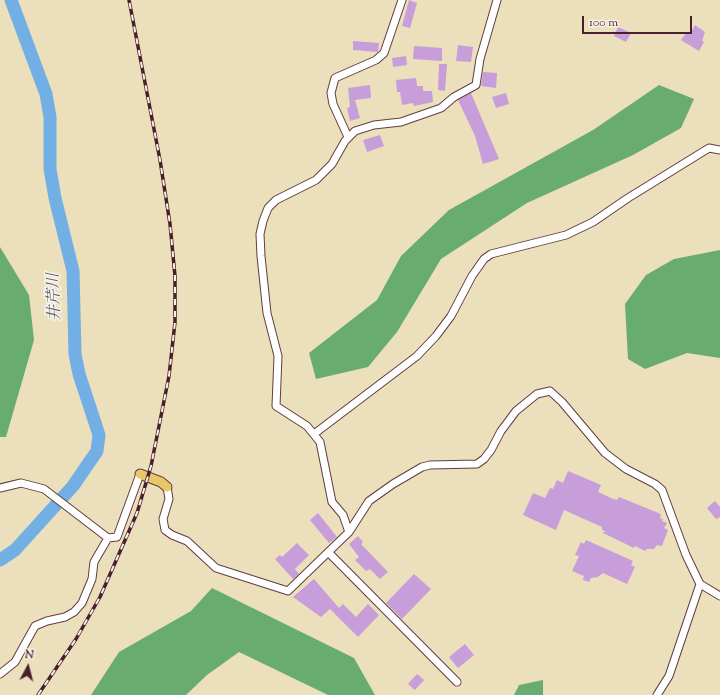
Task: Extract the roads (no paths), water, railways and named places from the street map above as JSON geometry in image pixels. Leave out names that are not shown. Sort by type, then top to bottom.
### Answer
[{"type":"main road","points":[[140,474],[161,482],[167,487]]},
{"type":"street","points":[[348,137],[333,104],[331,93],[335,78],[376,60],[384,53],[402,0]]},
{"type":"street","points":[[349,532],[343,515],[332,502],[320,442],[307,426],[276,406],[278,356],[267,313],[260,234],[268,208],[284,195],[316,180],[332,164],[348,137],[355,131],[374,125],[401,122],[442,108],[454,96],[476,85],[480,59],[496,0]]},
{"type":"street","points":[[314,434],[378,387],[422,351],[436,336],[451,316],[472,276],[484,259],[491,254],[566,235],[593,222],[628,198],[709,148],[720,150]]},
{"type":"street","points":[[167,487],[169,499],[163,519],[165,530],[172,535],[187,541],[216,568],[288,591],[349,532],[370,501],[393,484],[422,467],[430,465],[477,464],[484,460],[501,431],[516,411],[537,394],[550,391],[562,402],[605,454],[626,468],[655,484],[662,490],[686,555],[700,584],[720,596]]},
{"type":"street","points":[[0,488],[21,483],[44,489],[108,538],[117,537],[140,474]]},
{"type":"street","points":[[0,674],[15,662],[35,626],[47,621],[66,617],[74,612],[82,603],[92,579],[94,562],[108,538]]},
{"type":"street","points":[[329,553],[457,682]]},
{"type":"street","points":[[657,695],[668,676],[700,584]]},
{"type":"waterway","name":"井芹川","points":[[0,560],[15,550],[73,486],[97,451],[99,435],[79,374],[75,354],[73,271],[55,198],[50,169],[50,117],[46,94],[11,0]]},
{"type":"railway","points":[[38,695],[76,639],[100,597],[137,513],[151,466],[169,376],[175,322],[175,276],[170,224],[160,160],[129,0]]}]
